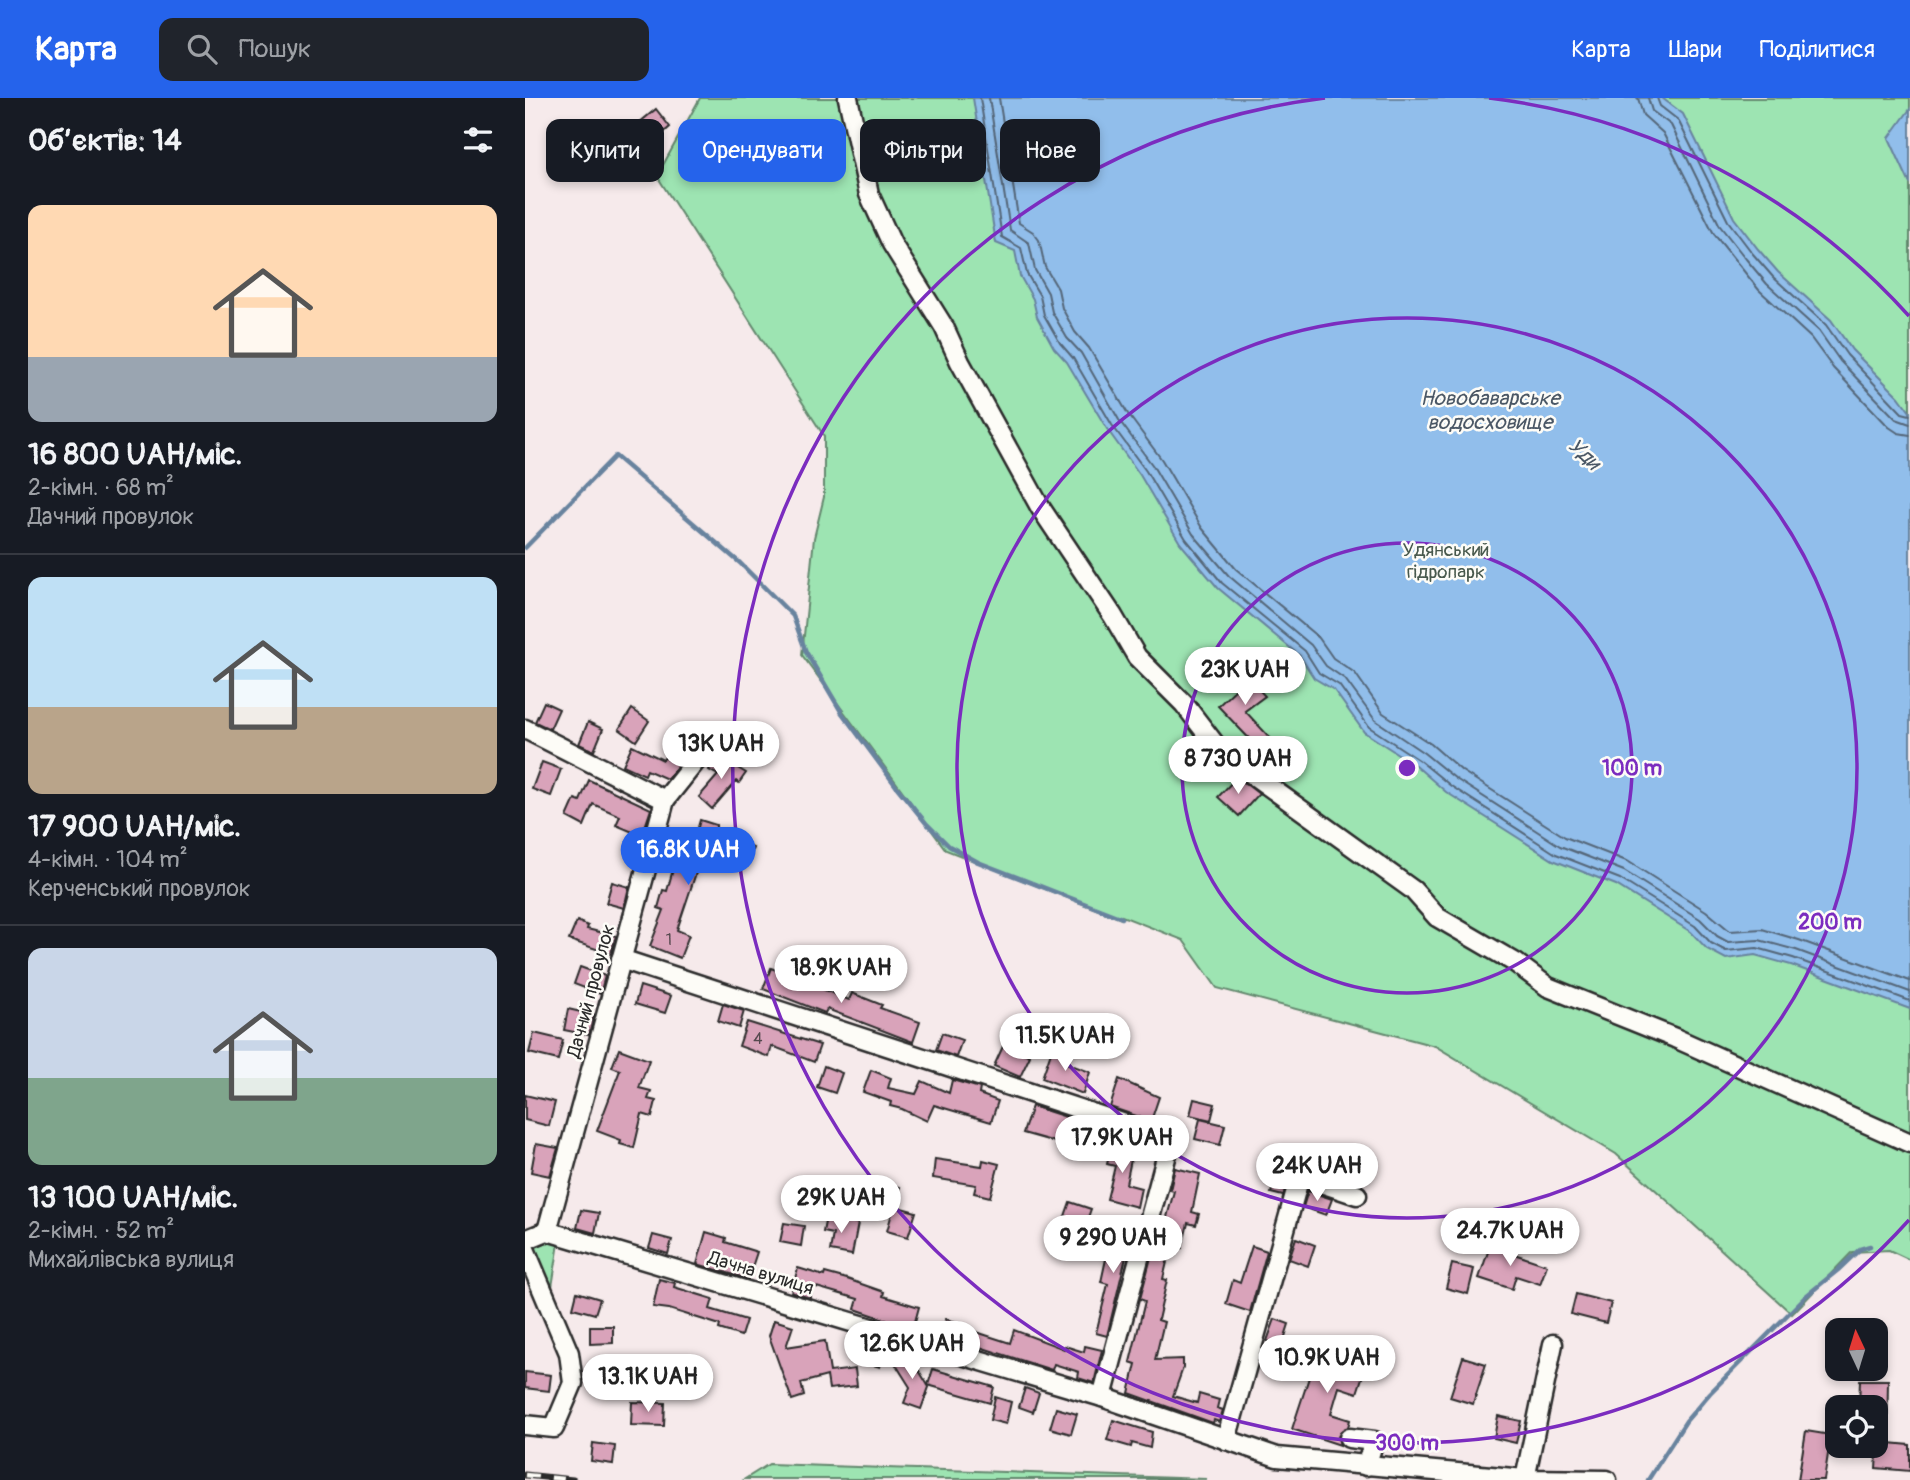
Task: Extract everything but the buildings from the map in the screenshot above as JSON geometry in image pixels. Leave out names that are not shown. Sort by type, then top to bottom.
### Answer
[{"type":"street","points":[[848,98],[869,194],[892,244],[944,327],[960,362],[1040,507],[1113,616],[1137,657],[1184,704],[1221,752],[1413,890],[1437,917],[1516,963],[1548,987],[1675,1038],[1910,1143]]},
{"type":"street","points":[[525,729],[666,800]]},
{"type":"street","name":"Дачний провулок","points":[[547,1231],[666,800],[715,737]]},
{"type":"street","points":[[621,959],[1171,1139],[1102,1397]]},
{"type":"street","points":[[1226,1440],[1300,1176],[1357,1195]]},
{"type":"street","points":[[525,1240],[547,1231]]},
{"type":"street","name":"Дачна вулиця","points":[[547,1231],[1102,1397],[1277,1457],[1525,1479],[1607,1480]]},
{"type":"street","points":[[525,1249],[569,1353],[573,1383],[554,1428],[525,1424]]},
{"type":"street","points":[[1525,1479],[1553,1344]]},
{"type":"street","points":[[1349,1438],[1374,1441],[1366,1466]]},
{"type":"green space","name":"Удянський гідропарк","points":[[700,98],[1910,98],[1910,1260],[1889,1250],[1852,1252],[1792,1314],[1616,1154],[1435,1046],[1217,988],[1183,940],[1122,916],[1121,919],[946,850],[802,655],[814,538],[824,497],[824,436],[661,182],[664,182],[664,163],[678,138],[678,182],[846,182],[846,119],[688,119]]},
{"type":"green space","points":[[541,1238],[559,1243],[552,1287],[534,1256],[534,1245]]},
{"type":"green space","points":[[769,1464],[1207,1479],[745,1479]]},
{"type":"water","name":"Новобаварське водосховище","points":[[973,98],[1662,98],[1683,114],[1734,218],[1778,272],[1831,320],[1852,350],[1899,397],[1910,412],[1910,1009],[1791,965],[1755,955],[1726,959],[1707,949],[1691,932],[1616,885],[1553,860],[1446,792],[1415,765],[1364,732],[1334,690],[1314,678],[1300,656],[1218,588],[1180,543],[1067,362],[1054,348],[1037,317],[1033,299],[1020,276],[1015,251],[996,243],[986,180],[986,119],[976,119]]},
{"type":"water","points":[[1910,109],[1910,184],[1889,138]]},
{"type":"waterway","points":[[525,548],[615,456],[740,563],[793,616],[806,652],[842,713],[896,786],[949,846],[978,862],[1122,918]]},
{"type":"waterway","points":[[1648,1480],[1686,1421],[1710,1393],[1806,1296],[1860,1249],[1870,1246]]},
{"type":"railway","points":[[525,1475],[573,1480]]},
{"type":"water label","name":"Уди","points":[[1584,454]]}]
